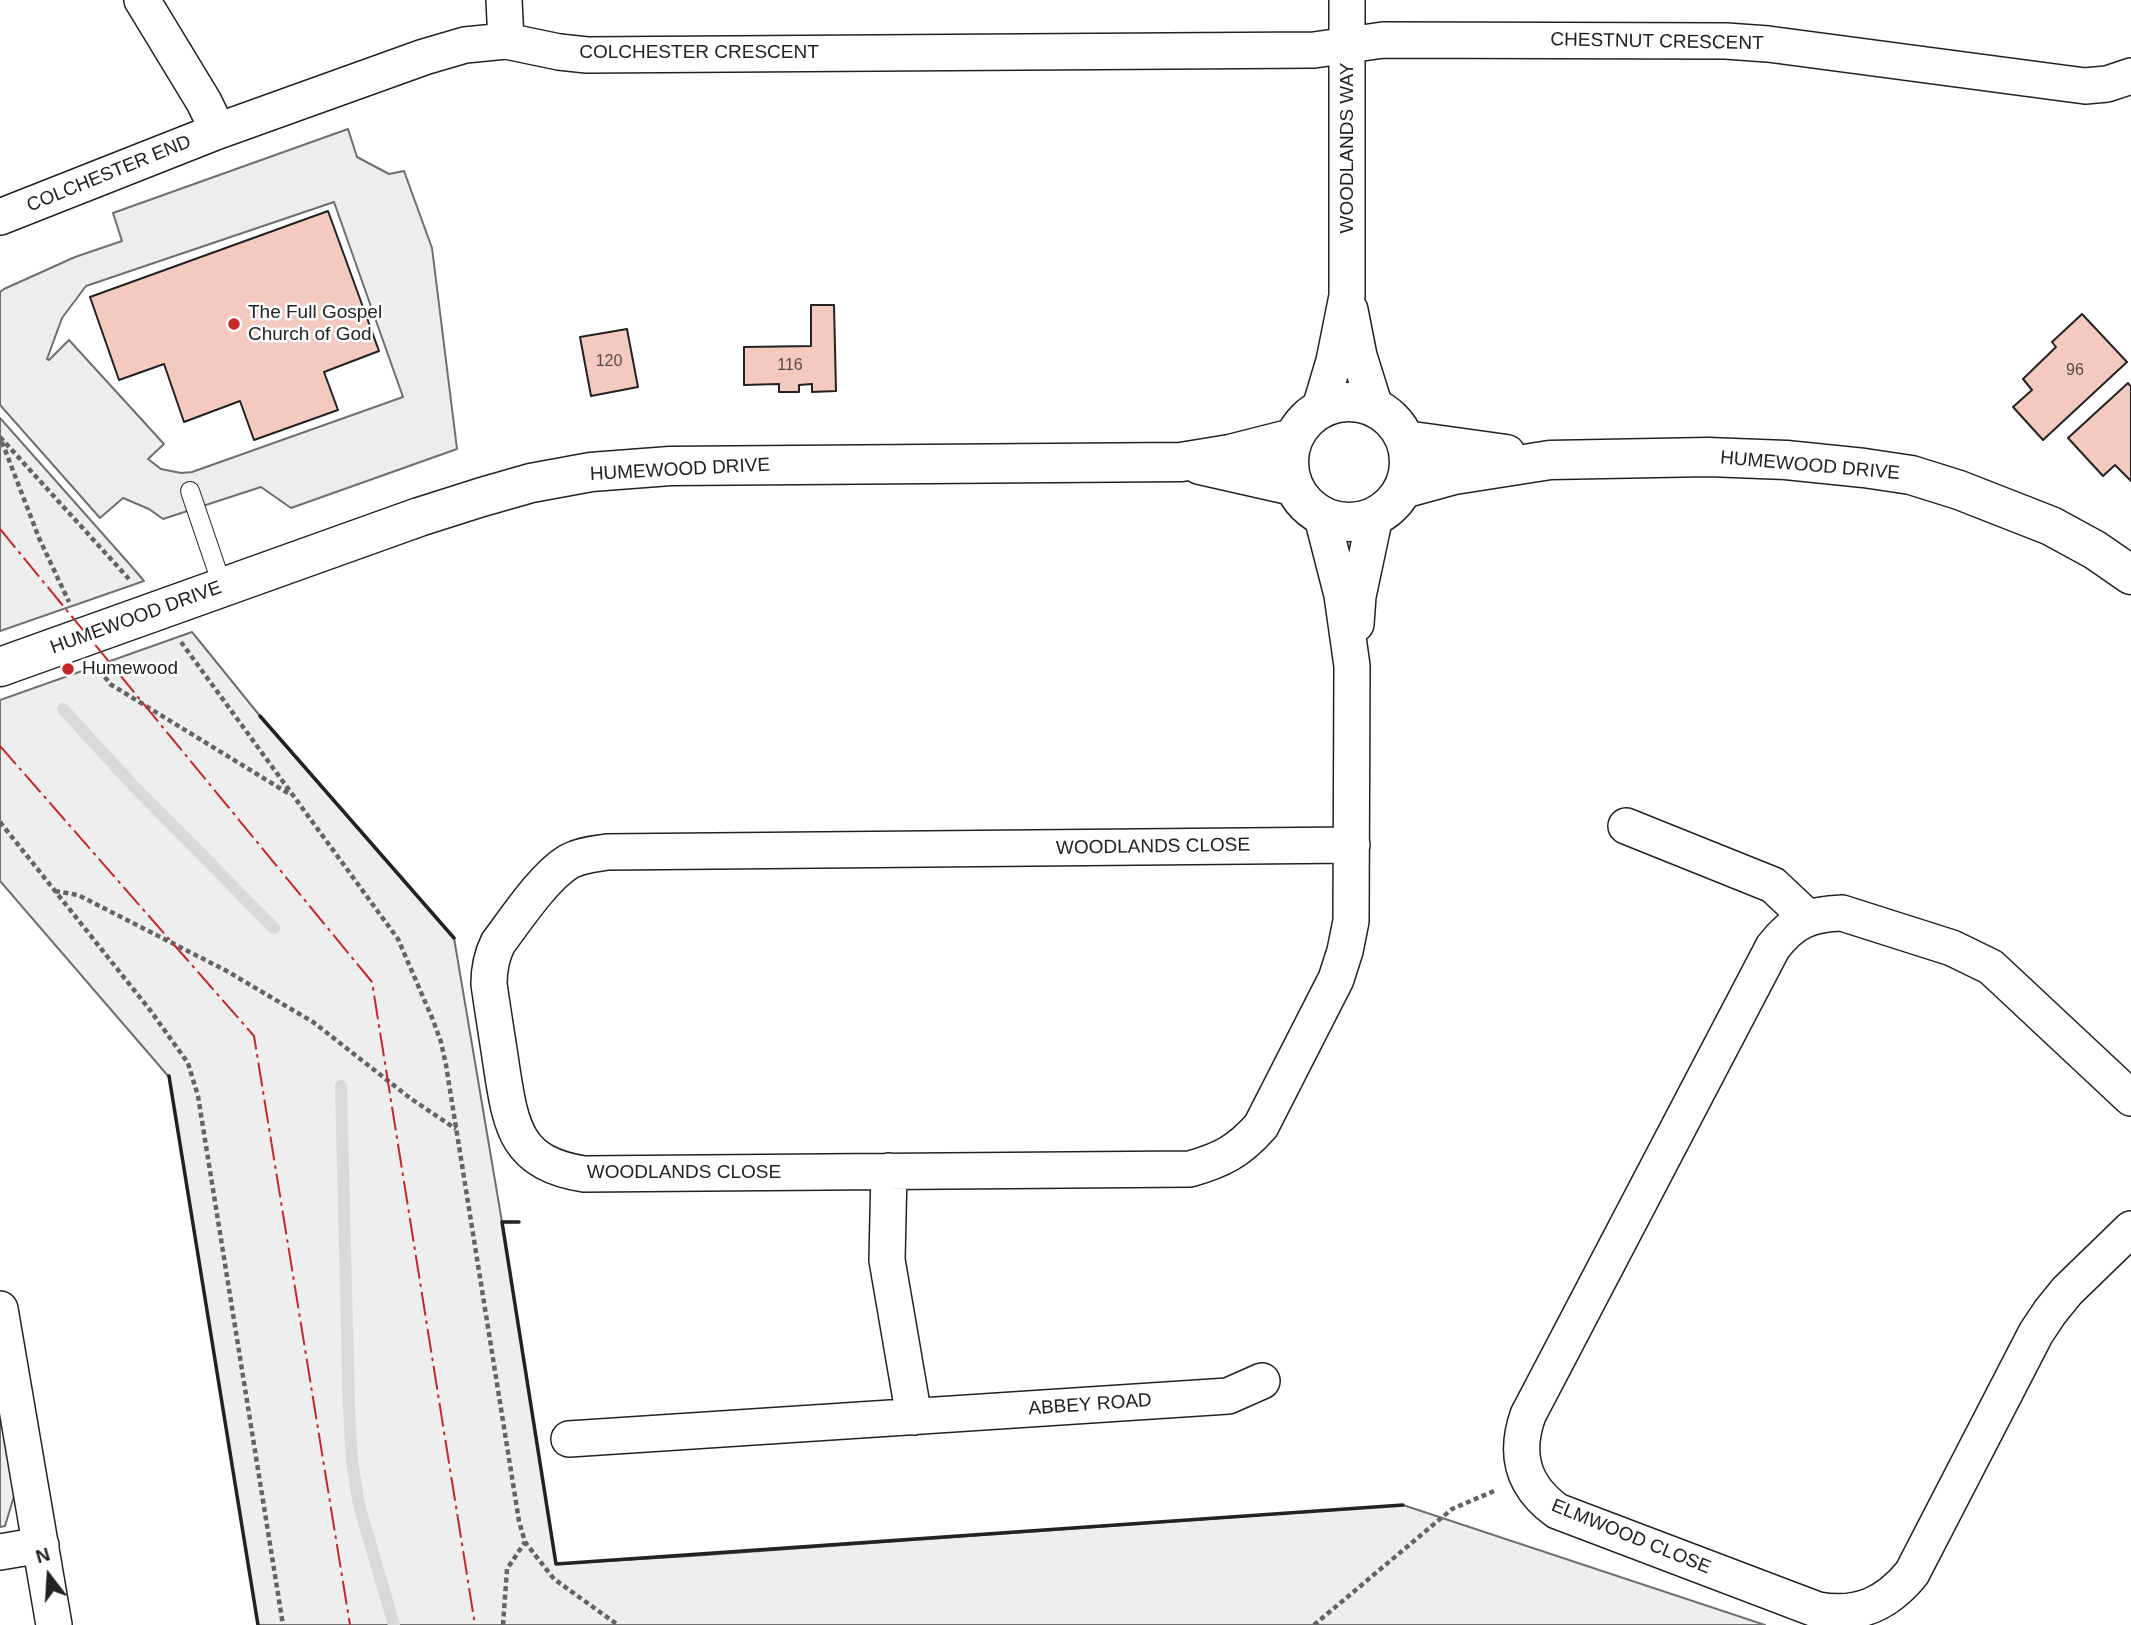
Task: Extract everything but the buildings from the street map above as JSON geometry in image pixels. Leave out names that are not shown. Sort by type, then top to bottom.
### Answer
[{"type":"street","points":[[142,0],[204,102],[218,131]]},
{"type":"street","points":[[503,0],[506,41]]},
{"type":"street","name":"WOODLANDS WAY","points":[[1320,408],[1334,361],[1347,296],[1347,0]]},
{"type":"street","name":"CHESTNUT CRESCENT","points":[[1348,46],[1383,40],[1726,41],[1768,44],[2085,86],[2131,76]]},
{"type":"street","name":"COLCHESTER CRESCENT","points":[[218,131],[424,57],[465,45],[506,41],[587,55],[1314,50],[1348,46]]},
{"type":"street","name":"COLCHESTER END","points":[[0,217],[218,131]]},
{"type":"street","name":"WOODLANDS WAY","points":[[1347,296],[1359,356],[1375,407]]},
{"type":"street","points":[[1353,401],[1375,407],[1394,421],[1405,440],[1409,464],[1403,489],[1387,509],[1376,516],[1349,522],[1322,517],[1305,504],[1293,486],[1288,462],[1293,438],[1304,421],[1320,408],[1353,401]]},
{"type":"street","name":"HUMEWOOD DRIVE","points":[[0,667],[482,497],[531,483],[590,472],[670,466],[1181,462],[1230,454],[1293,438]]},
{"type":"street","name":"HUMEWOOD DRIVE","points":[[1405,440],[1550,460]]},
{"type":"street","name":"HUMEWOOD DRIVE","points":[[1403,489],[1454,475],[1550,460],[1708,457],[1786,460],[1912,475],[1959,490],[2051,526],[2131,575]]},
{"type":"street","name":"HUMEWOOD DRIVE","points":[[1181,462],[1293,486]]},
{"type":"street","name":"WOODLANDS CLOSE","points":[[1352,845],[607,852],[586,855],[570,861],[552,875],[498,943],[489,969],[509,1115],[517,1136],[533,1154],[566,1172],[584,1174],[1190,1169],[1231,1154],[1261,1126],[1336,979],[1346,951],[1351,921],[1352,845],[1352,666],[1359,596],[1376,516]]},
{"type":"street","name":"WOODLANDS CLOSE","points":[[1322,517],[1342,596],[1352,666]]},
{"type":"street","points":[[1626,826],[1773,885],[1808,918]]},
{"type":"street","name":"ELMWOOD CLOSE","points":[[2131,1098],[1991,967],[1952,948],[1842,912],[1825,913],[1794,925],[1773,947],[1528,1415],[1521,1445],[1526,1476],[1544,1502],[1557,1511],[1818,1610],[1855,1611],[1878,1604],[1900,1588],[1912,1573],[2024,1355],[2050,1311],[2131,1229]]},
{"type":"street","points":[[889,1171],[887,1260],[914,1417]]},
{"type":"street","points":[[0,1309],[54,1625]]},
{"type":"street","name":"ABBEY ROAD","points":[[569,1439],[1228,1396],[1262,1381]]},
{"type":"street","points":[[0,1552],[41,1545]]},
{"type":"lane","points":[[190,491],[223,587]]},
{"type":"path","points":[[295,797],[398,939],[441,1042],[519,1521],[525,1542],[554,1579],[618,1625]]},
{"type":"path","points":[[0,822],[150,1010],[188,1063],[200,1109],[282,1625]]},
{"type":"path","points":[[54,891],[78,895],[225,970],[313,1022],[410,1098],[456,1129]]},
{"type":"path","points":[[1314,1625],[1452,1509],[1526,1476]]},
{"type":"path","points":[[503,1625],[507,1569],[525,1542]]},
{"type":"shaded area","points":[[348,129],[357,157],[389,174],[404,171],[432,248],[457,449],[291,508],[261,487],[163,519],[149,509],[123,498],[100,518],[0,405],[0,292],[75,257],[122,241],[113,213]],"holes":[[[334,202],[403,397],[192,472],[181,473],[161,469],[148,459],[164,444],[69,340],[47,359],[62,318],[86,286]]]},
{"type":"shaded area","points":[[0,418],[133,568],[144,581],[0,631]]},
{"type":"shaded area","points":[[192,632],[260,716],[454,938],[556,1564],[1403,1505],[1765,1625],[258,1625],[169,1077],[0,881],[0,700]]},
{"type":"shaded area","points":[[0,1380],[18,1483],[5,1526],[0,1527]]},
{"type":"waterway","points":[[63,709],[127,779],[274,928]]},
{"type":"waterway","points":[[341,1086],[352,1461],[359,1505],[394,1625]]},
{"type":"wall","points":[[260,716],[454,938]]},
{"type":"wall","points":[[169,1076],[258,1625]]},
{"type":"wall","points":[[519,1222],[502,1222],[556,1564],[1403,1505]]},
{"type":"power","points":[[0,529],[372,982],[475,1625]]},
{"type":"power","points":[[0,746],[254,1036],[350,1625]]},
{"type":"place","name":"The Full Gospel Church of God","points":[[234,324]]},
{"type":"place","name":"Humewood","points":[[68,669]]}]
